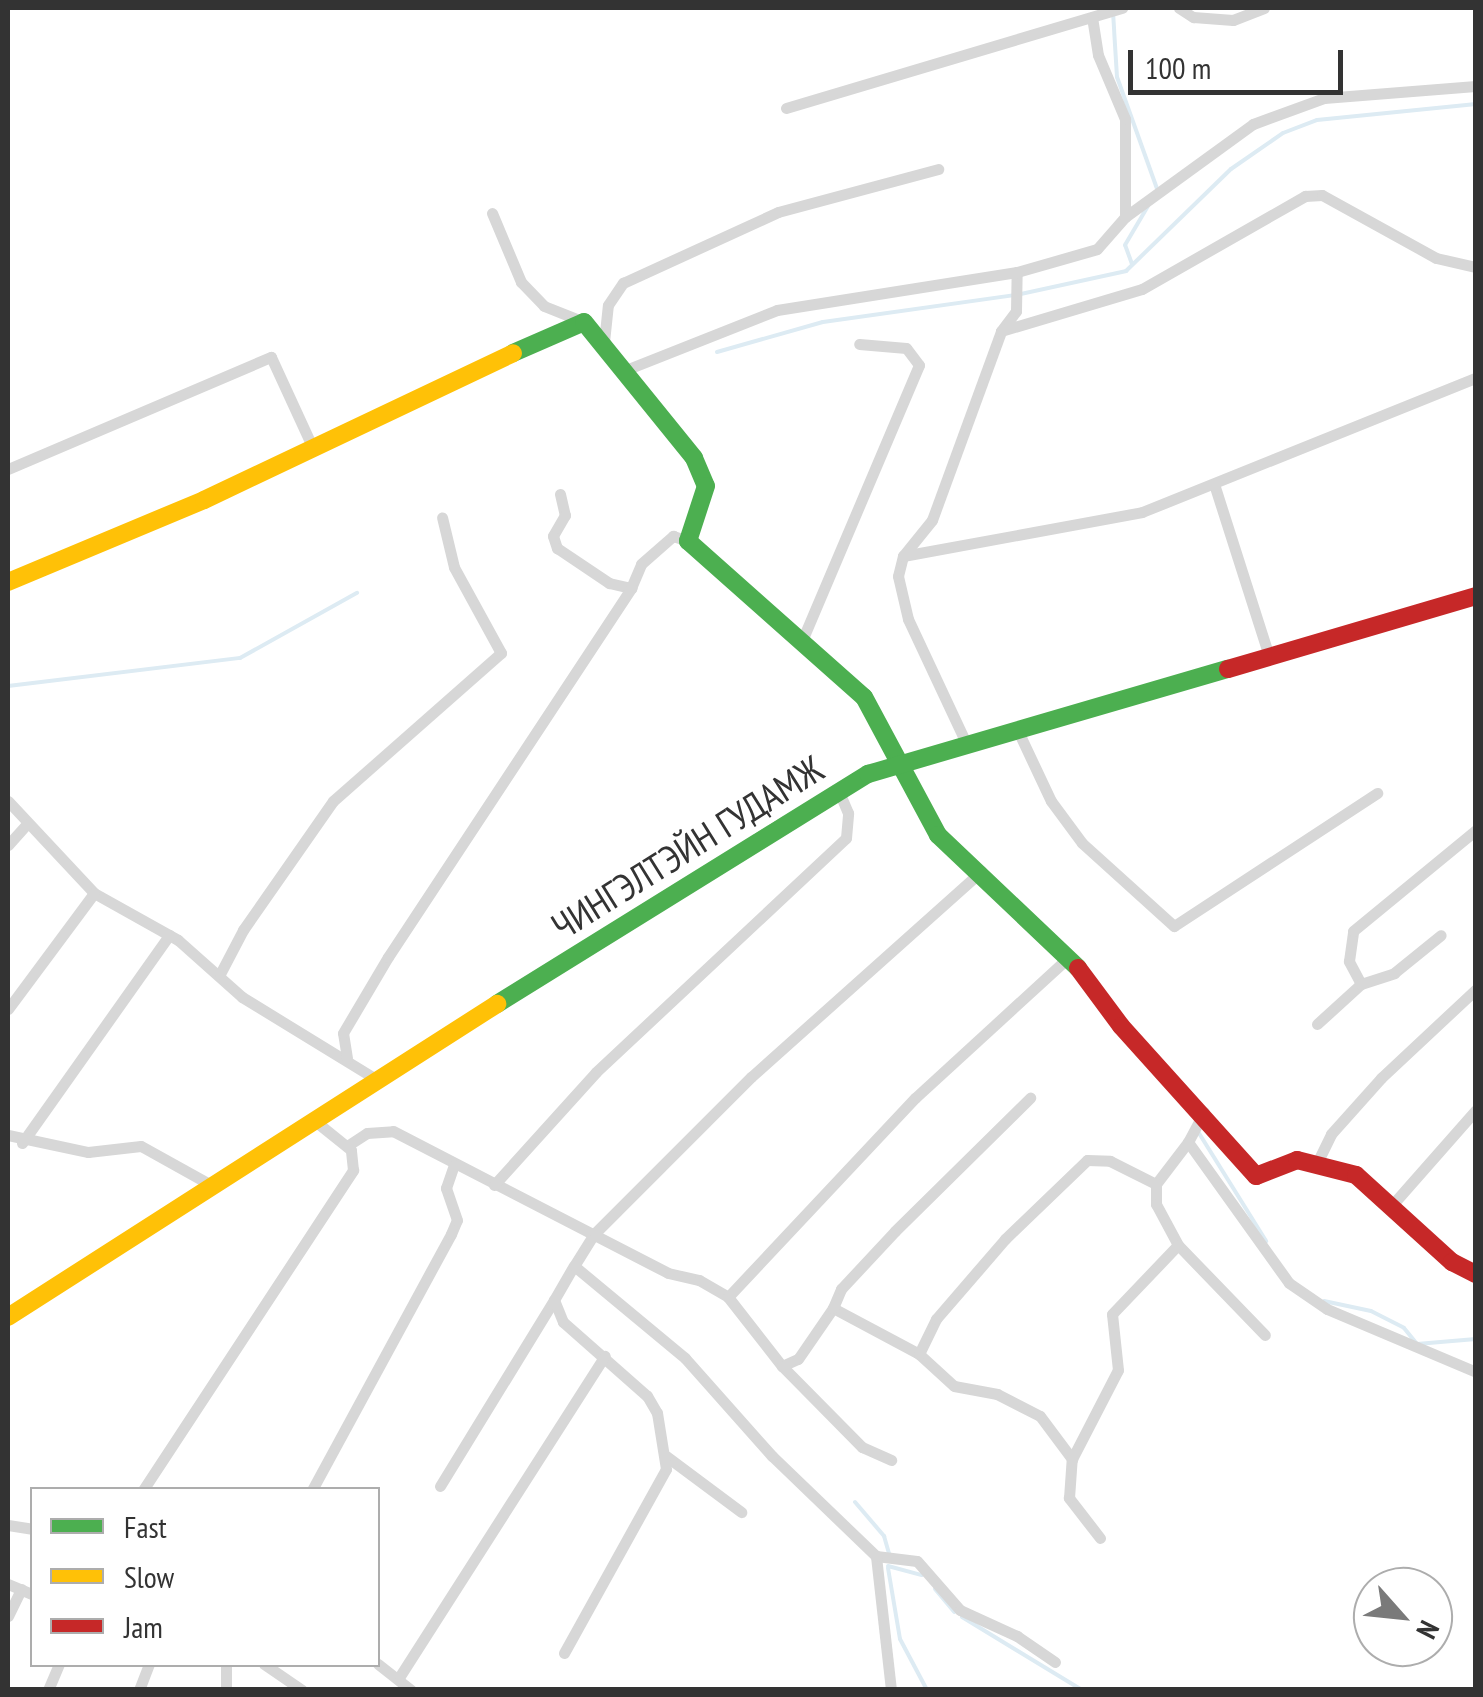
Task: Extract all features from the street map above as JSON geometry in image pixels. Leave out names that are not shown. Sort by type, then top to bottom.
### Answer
[{"type":"street","points":[[786,108],[1122,8]]},
{"type":"street","points":[[1180,8],[1193,18],[1232,20],[1264,8]]},
{"type":"street","points":[[1092,17],[1098,55],[1126,120],[1124,217]]},
{"type":"street","points":[[628,368],[777,310],[1017,272],[1097,248],[1124,217],[1254,124],[1324,98],[1476,86]]},
{"type":"street","points":[[604,342],[608,305],[623,283],[778,212],[938,169]]},
{"type":"street","points":[[1000,331],[1142,289],[1305,196],[1322,195],[1436,258],[1476,267]]},
{"type":"street","points":[[492,213],[520,282],[544,306],[584,322],[604,342],[628,368],[694,458],[706,486],[688,540]]},
{"type":"street","points":[[967,745],[908,618],[898,576],[903,556],[932,520],[1000,331],[1016,311],[1017,272]]},
{"type":"street","points":[[8,582],[204,500],[312,446],[584,322]]},
{"type":"street","points":[[801,643],[920,365],[906,348],[860,344]]},
{"type":"street","points":[[8,469],[271,357],[312,446]]},
{"type":"street","points":[[903,556],[1071,530],[1215,488],[1476,378]]},
{"type":"street","points":[[1215,488],[1270,660]]},
{"type":"street","points":[[560,494],[566,515],[553,536],[557,548],[609,583],[630,588]]},
{"type":"street","points":[[220,974],[242,930],[333,801],[501,653],[454,567],[442,516]]},
{"type":"street","points":[[346,1058],[343,1033],[388,957],[642,564],[673,536],[688,540],[864,697],[938,836],[981,871],[1070,956],[1122,1026],[1204,1112],[1256,1176],[1297,1160],[1356,1175],[1393,1204],[1452,1262],[1476,1274]]},
{"type":"street","name":"ЧИНГЭЛТЭЙН ГУДАМЖ","points":[[8,1317],[838,789],[902,764],[1270,660],[1476,596]]},
{"type":"street","points":[[1018,731],[1051,801],[1082,843],[1174,926],[1377,793]]},
{"type":"street","points":[[494,1185],[596,1072],[846,838],[848,814],[838,789]]},
{"type":"street","points":[[8,801],[94,893],[169,934],[220,974],[242,997],[378,1080]]},
{"type":"street","points":[[8,846],[27,824]]},
{"type":"street","points":[[1361,984],[1349,960],[1353,931],[1476,830]]},
{"type":"street","points":[[440,1486],[595,1232],[751,1076],[981,871]]},
{"type":"street","points":[[8,1009],[94,893]]},
{"type":"street","points":[[169,934],[12,1140],[88,1152],[142,1146],[213,1186]]},
{"type":"street","points":[[1316,1024],[1361,984],[1394,973],[1441,935]]},
{"type":"street","points":[[728,1298],[915,1098],[1070,956]]},
{"type":"street","points":[[1317,1163],[1330,1134],[1381,1078],[1476,989]]},
{"type":"street","points":[[782,1366],[798,1359],[833,1308],[841,1289],[1030,1098]]},
{"type":"street","points":[[1393,1204],[1476,1110]]},
{"type":"street","points":[[1204,1112],[1188,1142],[1156,1184],[1156,1204],[1178,1245],[1266,1335]]},
{"type":"street","points":[[146,1487],[244,1328],[327,1216],[355,1161],[346,1146],[315,1121]]},
{"type":"street","points":[[346,1146],[384,1130],[728,1298],[782,1366],[862,1446],[891,1460]]},
{"type":"street","points":[[1188,1142],[1289,1283],[1327,1308],[1476,1372]]},
{"type":"street","points":[[919,1354],[936,1320],[1004,1238],[1087,1160],[1110,1160],[1156,1184]]},
{"type":"street","points":[[314,1487],[452,1234],[457,1220],[446,1188],[454,1164]]},
{"type":"street","points":[[1100,1538],[1070,1498],[1072,1459],[1118,1370],[1112,1314],[1178,1245]]},
{"type":"street","points":[[574,1266],[685,1358],[876,1556],[891,1690]]},
{"type":"street","points":[[554,1300],[563,1322],[647,1396],[666,1468],[650,1506],[564,1653]]},
{"type":"street","points":[[833,1308],[919,1354],[954,1386],[997,1394],[1040,1416],[1072,1459]]},
{"type":"street","points":[[400,1676],[605,1356]]},
{"type":"street","points":[[664,1453],[741,1512]]},
{"type":"street","points":[[876,1556],[917,1560],[960,1610],[1017,1636],[1056,1662]]},
{"type":"street","points":[[8,1584],[26,1592],[8,1616]]},
{"type":"street","points":[[380,1665],[400,1676],[412,1690]]},
{"type":"street","points":[[268,1667],[302,1690]]},
{"type":"waterway","points":[[1113,12],[1117,77],[1157,189]]},
{"type":"waterway","points":[[717,352],[823,322],[1016,295],[1126,271],[1231,169],[1283,133],[1317,120],[1476,104]]},
{"type":"waterway","points":[[1132,264],[1125,245],[1148,206]]},
{"type":"waterway","points":[[8,686],[240,658],[357,593]]},
{"type":"waterway","points":[[1197,1130],[1266,1241]]},
{"type":"waterway","points":[[1324,1301],[1371,1311],[1404,1328],[1417,1344],[1476,1339]]},
{"type":"waterway","points":[[855,1502],[884,1536],[889,1554]]},
{"type":"waterway","points":[[888,1566],[922,1575]]},
{"type":"waterway","points":[[888,1568],[900,1639],[927,1690]]},
{"type":"waterway","points":[[935,1589],[954,1612]]},
{"type":"waterway","points":[[962,1617],[1082,1690]]},
{"type":"traffic: fast","points":[[513,353],[584,322],[694,458],[706,486],[688,541],[864,697],[938,835],[1078,968]]},
{"type":"traffic: fast","points":[[497,1004],[868,774],[1228,669]]},
{"type":"traffic: slow","points":[[8,582],[204,500],[513,353]]},
{"type":"traffic: slow","points":[[8,1317],[497,1004]]},
{"type":"traffic: jam","points":[[1228,669],[1476,596]]},
{"type":"traffic: jam","points":[[1078,968],[1121,1026],[1256,1176],[1297,1160],[1356,1175],[1452,1262],[1476,1274]]}]
